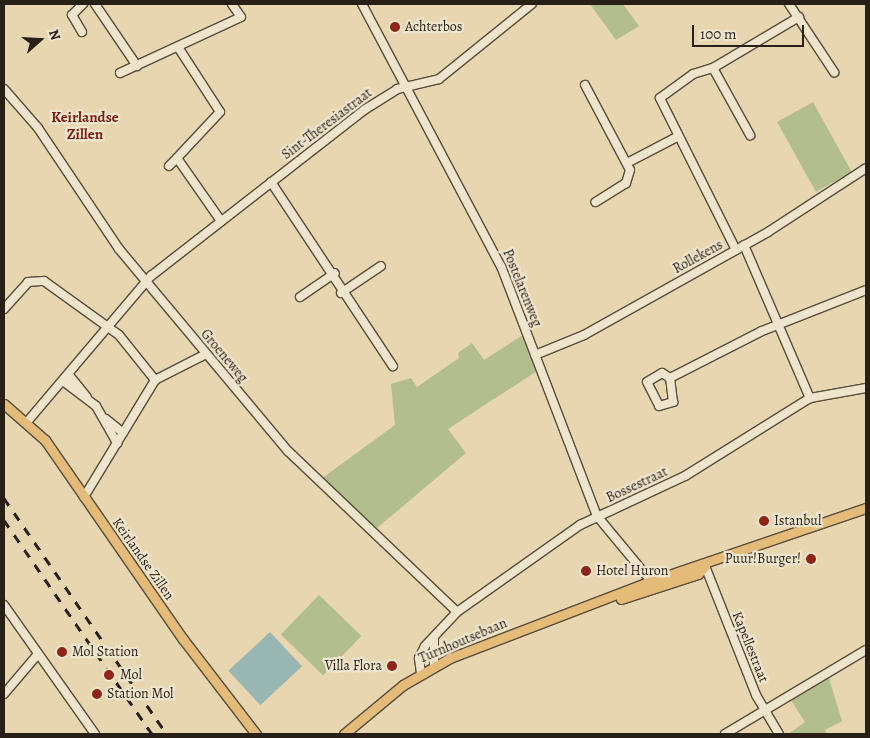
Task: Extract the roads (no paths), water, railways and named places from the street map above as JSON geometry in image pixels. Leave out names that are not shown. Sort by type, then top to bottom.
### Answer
[{"type":"main road","name":"Keirlandse Zillen","points":[[4,404],[27,422],[84,497],[183,640],[256,734]]},
{"type":"main road","name":"Turnhoutsebaan","points":[[344,734],[421,673],[434,666],[609,600],[651,581],[705,566],[866,508]]},
{"type":"main road","name":"Turnhoutsebaan","points":[[609,600],[685,579],[705,566]]},
{"type":"street","points":[[82,32],[72,15],[83,4]]},
{"type":"street","points":[[95,4],[137,66]]},
{"type":"street","points":[[120,73],[241,17],[232,4]]},
{"type":"street","name":"Postelarenweg","points":[[362,4],[411,88],[501,266],[597,516],[651,581]]},
{"type":"street","name":"Sint-Theresiastraat","points":[[27,422],[66,378],[145,281],[364,110],[397,89],[411,88],[439,79],[532,4]]},
{"type":"street","points":[[789,4],[834,72]]},
{"type":"street","points":[[736,250],[660,103],[662,93],[712,68],[799,18]]},
{"type":"street","points":[[169,166],[220,112],[178,47]]},
{"type":"street","points":[[712,68],[750,135]]},
{"type":"street","points":[[585,85],[628,163],[626,183],[596,202]]},
{"type":"street","name":"Groeneweg","points":[[4,89],[32,119],[145,281],[300,464],[458,612]]},
{"type":"street","points":[[628,163],[677,137]]},
{"type":"street","points":[[177,158],[221,221]]},
{"type":"street","name":"Rollekens","points":[[535,355],[576,339],[744,246],[866,168]]},
{"type":"street","points":[[271,182],[335,273],[341,293],[394,366]]},
{"type":"street","points":[[744,246],[810,398]]},
{"type":"street","points":[[341,293],[381,266]]},
{"type":"street","points":[[300,297],[335,273]]},
{"type":"street","points":[[4,309],[28,282],[39,279],[130,345],[155,380]]},
{"type":"street","points":[[670,378],[779,325],[866,290]]},
{"type":"street","points":[[84,497],[155,380],[206,354]]},
{"type":"street","points":[[662,373],[670,378],[673,402],[659,406],[647,382],[662,373]]},
{"type":"street","points":[[66,378],[87,397],[103,416],[123,433]]},
{"type":"street","name":"Bossestraat","points":[[421,673],[419,658],[435,636],[458,612],[597,516],[685,476],[810,398],[866,388]]},
{"type":"street","points":[[103,416],[117,443]]},
{"type":"street","name":"Kapellestraat","points":[[705,566],[763,710],[779,734]]},
{"type":"street","points":[[4,605],[95,734]]},
{"type":"street","points":[[434,666],[430,646],[435,636]]},
{"type":"street","points":[[725,734],[866,650]]},
{"type":"street","points":[[4,694],[38,654]]},
{"type":"water","points":[[270,632],[302,666],[260,705],[228,671]]},
{"type":"railway","points":[[4,498],[167,734]]},
{"type":"railway","points":[[4,520],[152,734]]},
{"type":"place","name":"Achterbos","points":[[395,27]]},
{"type":"place","name":"Istanbul","points":[[764,521]]},
{"type":"place","name":"Puur!Burger!","points":[[811,559]]},
{"type":"place","name":"Hotel Huron","points":[[586,571]]},
{"type":"place","name":"Mol Station","points":[[62,652]]},
{"type":"place","name":"Villa Flora","points":[[392,666]]},
{"type":"place","name":"Mol","points":[[109,675]]},
{"type":"place","name":"Station Mol","points":[[97,694]]},
{"type":"district","name":"Keirlandse Zillen","points":[[85,126]]}]
